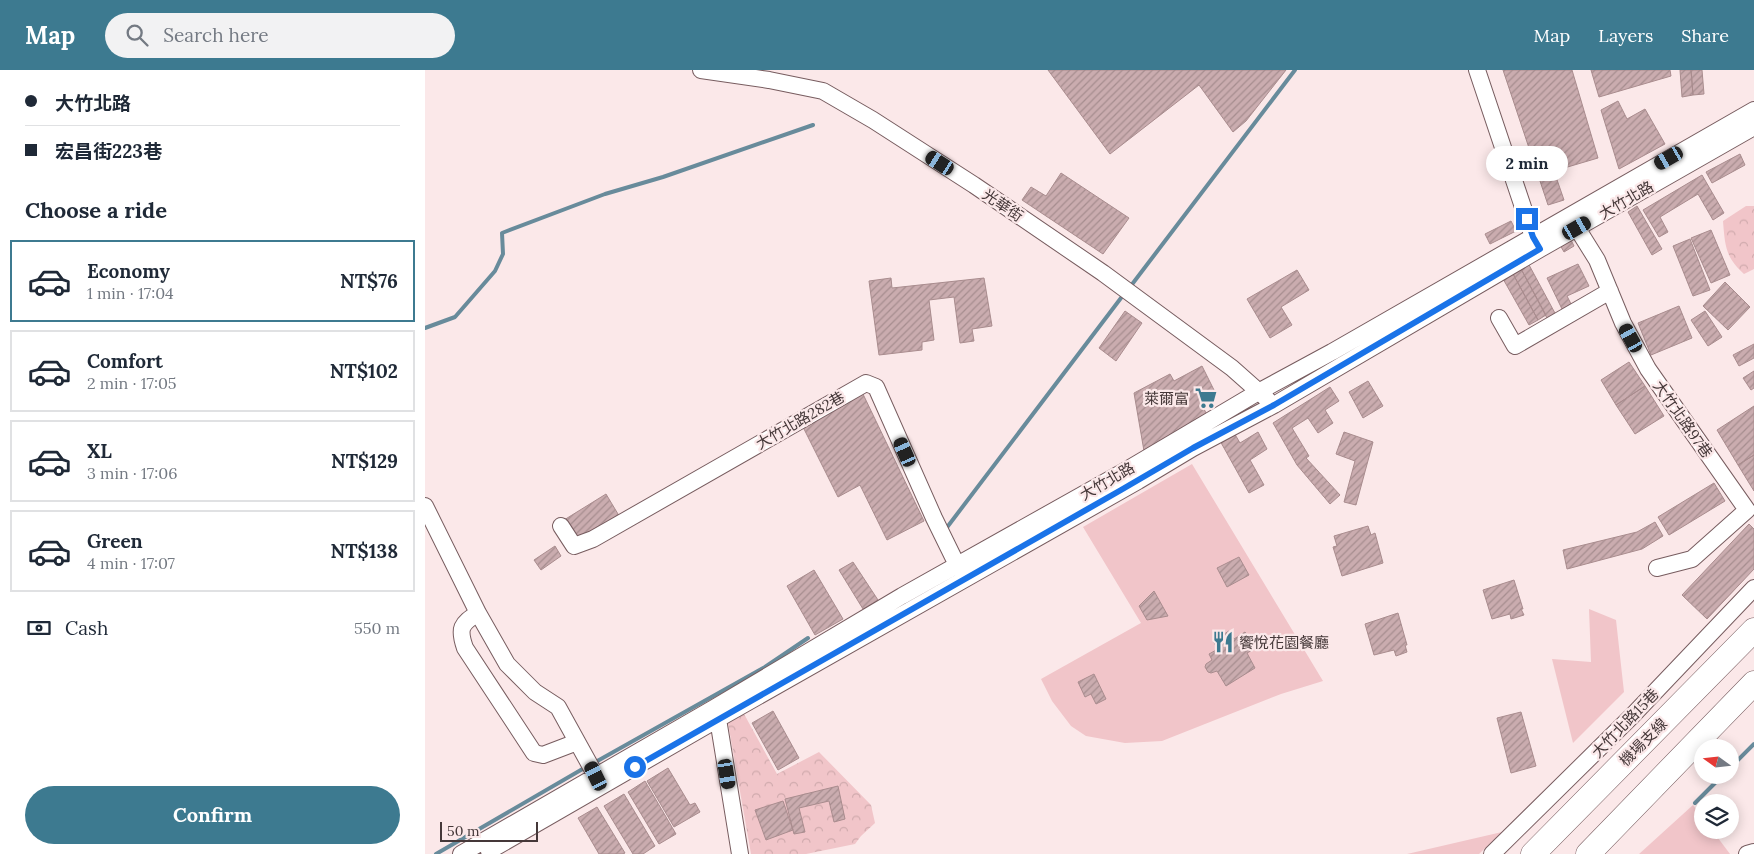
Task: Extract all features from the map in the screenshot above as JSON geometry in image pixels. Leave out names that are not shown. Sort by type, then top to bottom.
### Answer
[{"type":"highway","name":"機場支線","points":[[1533,854],[1754,630]]},
{"type":"highway","points":[[1588,854],[1754,683]]},
{"type":"street","name":"光華街","points":[[701,70],[769,80],[823,91],[873,120],[1055,240],[1233,368],[1274,405]]},
{"type":"street","points":[[1477,70],[1537,243]]},
{"type":"street","name":"大竹北路","points":[[461,854],[596,776],[716,713],[1274,405],[1754,110]]},
{"type":"street","name":"大竹北路","points":[[484,854],[716,713],[839,632],[1130,468],[1260,392],[1537,243],[1577,228],[1754,127]]},
{"type":"street","name":"大竹北路97巷","points":[[1577,228],[1597,260],[1623,323],[1648,369],[1747,510],[1692,559],[1657,568]]},
{"type":"street","points":[[1499,318],[1515,346],[1610,291]]},
{"type":"street","name":"大竹北路282巷","points":[[561,526],[574,546],[593,539],[866,383],[876,387],[933,518],[957,565]]},
{"type":"street","points":[[425,506],[478,613],[507,664],[535,692],[558,707],[596,776]]},
{"type":"street","name":"大竹北路15巷","points":[[1492,854],[1632,716],[1754,588]]},
{"type":"street","points":[[478,613],[463,623],[461,633],[465,648],[534,753],[543,755],[577,742]]},
{"type":"street","points":[[716,713],[735,852]]},
{"type":"street","points":[[1747,854],[1754,852]]},
{"type":"green space","points":[[1746,206],[1754,206],[1754,269],[1744,274],[1733,262],[1727,250],[1723,221]]},
{"type":"green space","points":[[1192,464],[1323,681],[1281,694],[1162,741],[1125,743],[1086,736],[1071,726],[1052,701],[1041,679],[1141,623],[1083,527]]},
{"type":"green space","points":[[1589,609],[1616,620],[1624,692],[1573,743],[1552,659],[1591,662]]},
{"type":"green space","points":[[744,714],[777,774],[819,752],[871,805],[875,823],[855,844],[806,854],[751,854],[728,723]]},
{"type":"green space","points":[[1693,805],[1694,839],[1719,839],[1730,854],[1639,854]]},
{"type":"green space","points":[[1502,832],[1479,854],[1407,854]]},
{"type":"building","points":[[1048,70],[1286,70],[1246,121],[1233,132],[1199,85],[1110,154]]},
{"type":"building","points":[[1503,70],[1572,70],[1598,158],[1554,171],[1564,200],[1548,205]]},
{"type":"building","points":[[1591,70],[1670,70],[1671,76],[1599,97]]},
{"type":"building","points":[[1680,70],[1691,70],[1693,95],[1682,97]]},
{"type":"building","points":[[1691,70],[1702,70],[1704,94],[1693,95]]},
{"type":"building","points":[[1618,101],[1627,119],[1645,109],[1665,144],[1619,169],[1601,110]]},
{"type":"building","points":[[1740,154],[1745,165],[1712,183],[1706,172]]},
{"type":"building","points":[[1061,173],[1129,218],[1103,254],[1022,200],[1031,187],[1046,196]]},
{"type":"building","points":[[1702,175],[1724,213],[1713,220],[1698,194],[1660,217],[1668,232],[1659,237],[1643,210]]},
{"type":"building","points":[[1637,206],[1662,249],[1652,255],[1628,212]]},
{"type":"building","points":[[1511,221],[1516,231],[1490,244],[1485,234]]},
{"type":"building","points":[[1711,230],[1730,275],[1711,283],[1691,238]]},
{"type":"building","points":[[1690,239],[1710,290],[1693,296],[1673,246]]},
{"type":"building","points":[[1571,240],[1574,246],[1564,252],[1560,245]]},
{"type":"building","points":[[1528,263],[1556,315],[1548,320],[1520,267]]},
{"type":"building","points":[[1578,264],[1589,286],[1567,296],[1571,304],[1562,309],[1547,278]]},
{"type":"building","points":[[1520,267],[1546,315],[1538,320],[1512,272]]},
{"type":"building","points":[[1297,270],[1309,290],[1281,307],[1292,325],[1270,338],[1247,299]]},
{"type":"building","points":[[1512,272],[1538,320],[1529,325],[1502,277]]},
{"type":"building","points":[[891,278],[892,288],[984,278],[992,326],[972,329],[974,341],[960,343],[954,297],[929,300],[934,340],[922,342],[922,350],[879,355],[869,281]]},
{"type":"building","points":[[1725,282],[1750,307],[1728,330],[1703,306]]},
{"type":"building","points":[[1679,306],[1692,338],[1651,355],[1638,323]]},
{"type":"building","points":[[1125,311],[1142,323],[1116,361],[1099,348]]},
{"type":"building","points":[[1705,311],[1722,337],[1708,346],[1691,320]]},
{"type":"building","points":[[1754,344],[1754,358],[1739,366],[1733,355]]},
{"type":"building","points":[[1629,362],[1645,386],[1616,405],[1601,380]]},
{"type":"building","points":[[1202,366],[1216,394],[1200,401],[1207,415],[1144,451],[1134,393],[1170,374],[1174,381]]},
{"type":"building","points":[[1754,371],[1754,388],[1751,390],[1743,378]]},
{"type":"building","points":[[1368,381],[1383,406],[1363,418],[1349,392]]},
{"type":"building","points":[[1645,386],[1664,416],[1635,434],[1616,405]]},
{"type":"building","points":[[1330,387],[1339,401],[1325,410],[1333,423],[1318,433],[1308,418],[1292,428],[1309,456],[1306,458],[1340,495],[1330,504],[1297,465],[1273,423]]},
{"type":"building","points":[[862,392],[924,521],[887,540],[860,485],[838,497],[802,425]]},
{"type":"building","points":[[1754,406],[1754,455],[1738,465],[1717,430]]},
{"type":"building","points":[[1233,431],[1240,443],[1258,432],[1267,449],[1250,460],[1264,485],[1249,493],[1219,439]]},
{"type":"building","points":[[1344,432],[1373,442],[1356,505],[1344,502],[1355,461],[1336,454]]},
{"type":"building","points":[[1754,455],[1754,491],[1738,465]]},
{"type":"building","points":[[1714,483],[1725,501],[1669,535],[1658,517]]},
{"type":"building","points":[[606,494],[621,519],[604,529],[600,525],[576,540],[564,520]]},
{"type":"building","points":[[1655,522],[1663,536],[1642,549],[1567,569],[1563,550],[1637,532]]},
{"type":"building","points":[[1749,524],[1754,529],[1754,569],[1707,619],[1682,595]]},
{"type":"building","points":[[1368,526],[1371,535],[1375,533],[1383,563],[1342,576],[1333,547],[1337,546],[1334,536]]},
{"type":"building","points":[[555,546],[561,556],[541,570],[534,560]]},
{"type":"building","points":[[1239,557],[1249,575],[1227,587],[1217,568]]},
{"type":"building","points":[[853,562],[878,600],[863,609],[839,570]]},
{"type":"building","points":[[814,570],[843,619],[815,635],[787,586]]},
{"type":"building","points":[[1514,580],[1524,615],[1511,619],[1510,614],[1492,619],[1483,590]]},
{"type":"building","points":[[1154,591],[1168,616],[1147,620],[1139,606]]},
{"type":"building","points":[[1398,613],[1407,645],[1405,645],[1407,652],[1396,656],[1394,650],[1374,655],[1365,624]]},
{"type":"building","points":[[1229,631],[1234,639],[1245,632],[1256,648],[1247,653],[1255,668],[1226,686],[1217,671],[1208,672],[1205,667],[1212,660],[1209,654],[1218,649],[1213,641]]},
{"type":"building","points":[[1094,674],[1106,699],[1096,704],[1091,694],[1085,697],[1078,682]]},
{"type":"building","points":[[773,711],[799,758],[778,770],[752,723]]},
{"type":"building","points":[[1521,712],[1536,766],[1511,773],[1497,718]]},
{"type":"building","points":[[668,768],[690,805],[695,803],[700,812],[674,827],[647,781]]},
{"type":"building","points":[[645,781],[676,834],[659,844],[628,792]]},
{"type":"building","points":[[838,786],[845,819],[834,822],[829,801],[799,808],[805,832],[794,834],[785,799]]},
{"type":"building","points":[[624,794],[655,846],[643,854],[633,854],[604,806]]},
{"type":"building","points":[[783,801],[793,830],[766,840],[755,810]]},
{"type":"building","points":[[597,807],[625,853],[599,854],[578,818]]},
{"type":"waterway","points":[[1130,287],[1295,70]]},
{"type":"waterway","points":[[425,328],[455,317],[495,271],[503,254],[502,233],[605,194],[663,177],[813,125]]},
{"type":"waterway","points":[[945,530],[1124,294]]},
{"type":"waterway","points":[[592,764],[765,667],[808,638]]},
{"type":"waterway","points":[[1739,759],[1754,744]]},
{"type":"waterway","points":[[436,854],[586,767]]},
{"type":"waterway","points":[[1704,794],[1714,784]]},
{"type":"place","name":"萊爾富","points":[[1206,398]]},
{"type":"place","name":"饗悅花園餐廳","points":[[1223,642]]},
{"type":"route","points":[[635,767],[1193,448],[1274,405],[1540,249],[1533,237],[1527,219]]}]
